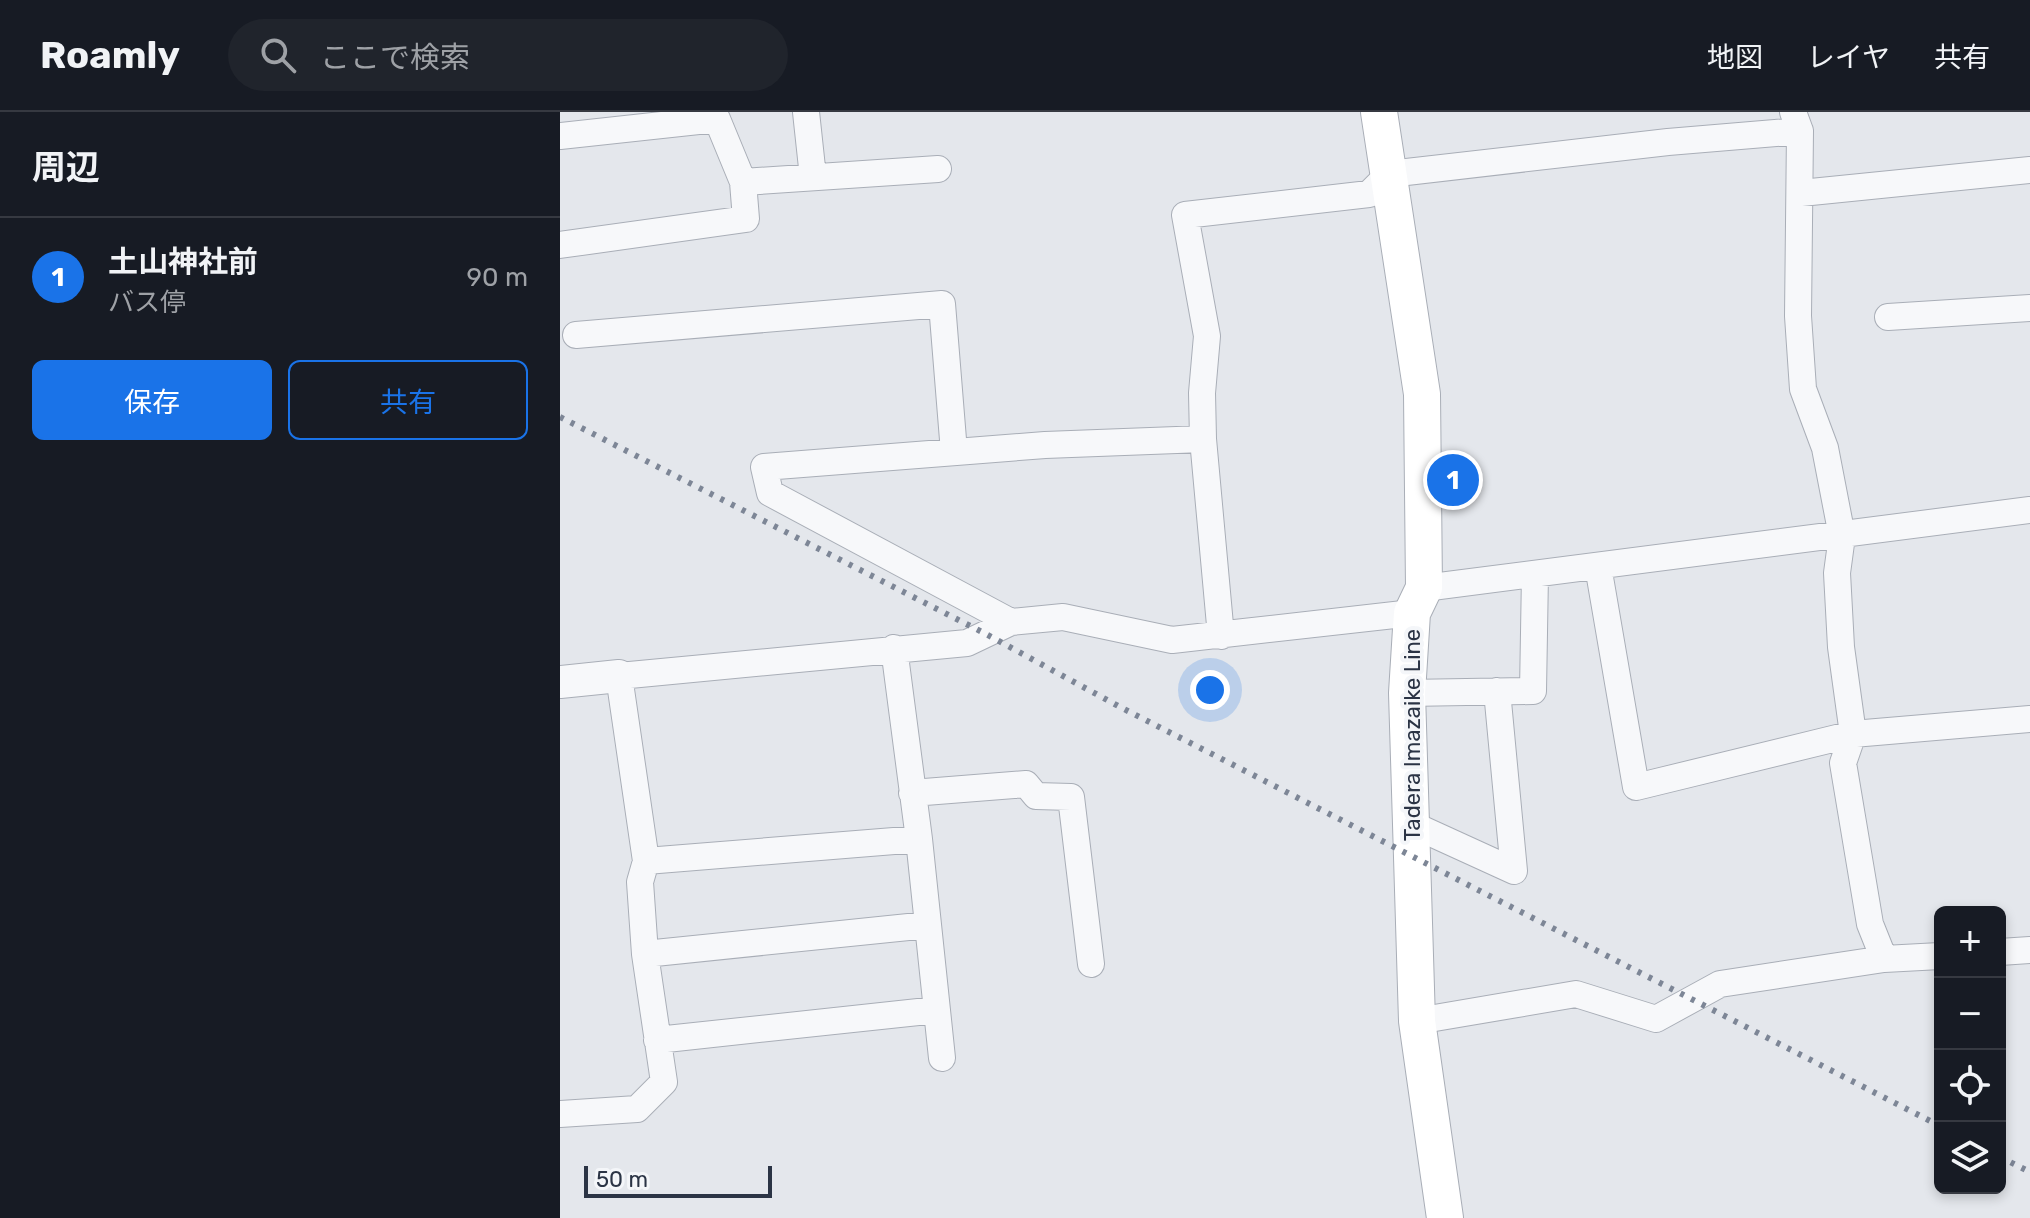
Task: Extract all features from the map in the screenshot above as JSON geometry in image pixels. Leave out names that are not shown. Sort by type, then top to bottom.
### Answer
[{"type":"main road","name":"Tadera Imazaike Line","points":[[1379,112],[1422,394],[1418,601],[1407,693],[1417,1021],[1445,1218]]},
{"type":"street","points":[[806,112],[813,177]]},
{"type":"street","points":[[560,136],[717,119],[743,182],[746,219],[560,245]]},
{"type":"street","points":[[1221,636],[1203,439],[1202,393],[1207,336],[1185,215],[1369,194],[1389,174],[1668,142],[1796,122],[1801,193],[1798,316],[1803,389],[1825,448],[1842,536],[1837,573],[1841,647],[1853,734],[1843,763],[1870,924],[1884,959]]},
{"type":"street","points":[[743,182],[938,169]]},
{"type":"street","points":[[1801,193],[2030,170]]},
{"type":"street","points":[[576,335],[942,304],[954,452]]},
{"type":"street","points":[[1888,317],[2030,308]]},
{"type":"street","points":[[1011,622],[770,493],[764,467],[1045,445],[1203,439]]},
{"type":"street","points":[[560,682],[967,643],[1011,622],[1063,617],[1172,640],[1221,636],[1418,601],[1535,574],[2030,510]]},
{"type":"street","points":[[1598,566],[1636,787],[1853,734],[2030,719]]},
{"type":"street","points":[[1407,693],[1533,691],[1535,574]]},
{"type":"street","points":[[894,648],[919,839],[942,1058]]},
{"type":"street","points":[[560,1114],[637,1109],[664,1082],[645,954],[640,882],[646,861],[619,676]]},
{"type":"street","points":[[1411,824],[1514,871],[1497,691]]},
{"type":"street","points":[[912,793],[1026,784],[1036,796],[1071,797],[1091,964]]},
{"type":"street","points":[[646,861],[919,839]]},
{"type":"street","points":[[645,954],[928,925]]},
{"type":"street","points":[[2006,952],[2030,950]]},
{"type":"street","points":[[1417,1021],[1576,994],[1656,1019],[1720,984],[1884,959],[1934,956]]},
{"type":"street","points":[[657,1040],[937,1010]]},
{"type":"railway","points":[[560,417],[1934,1123]]},
{"type":"railway","points":[[2006,1160],[2030,1172]]},
{"type":"place","name":"土山神社前","points":[[1453,480]]}]
